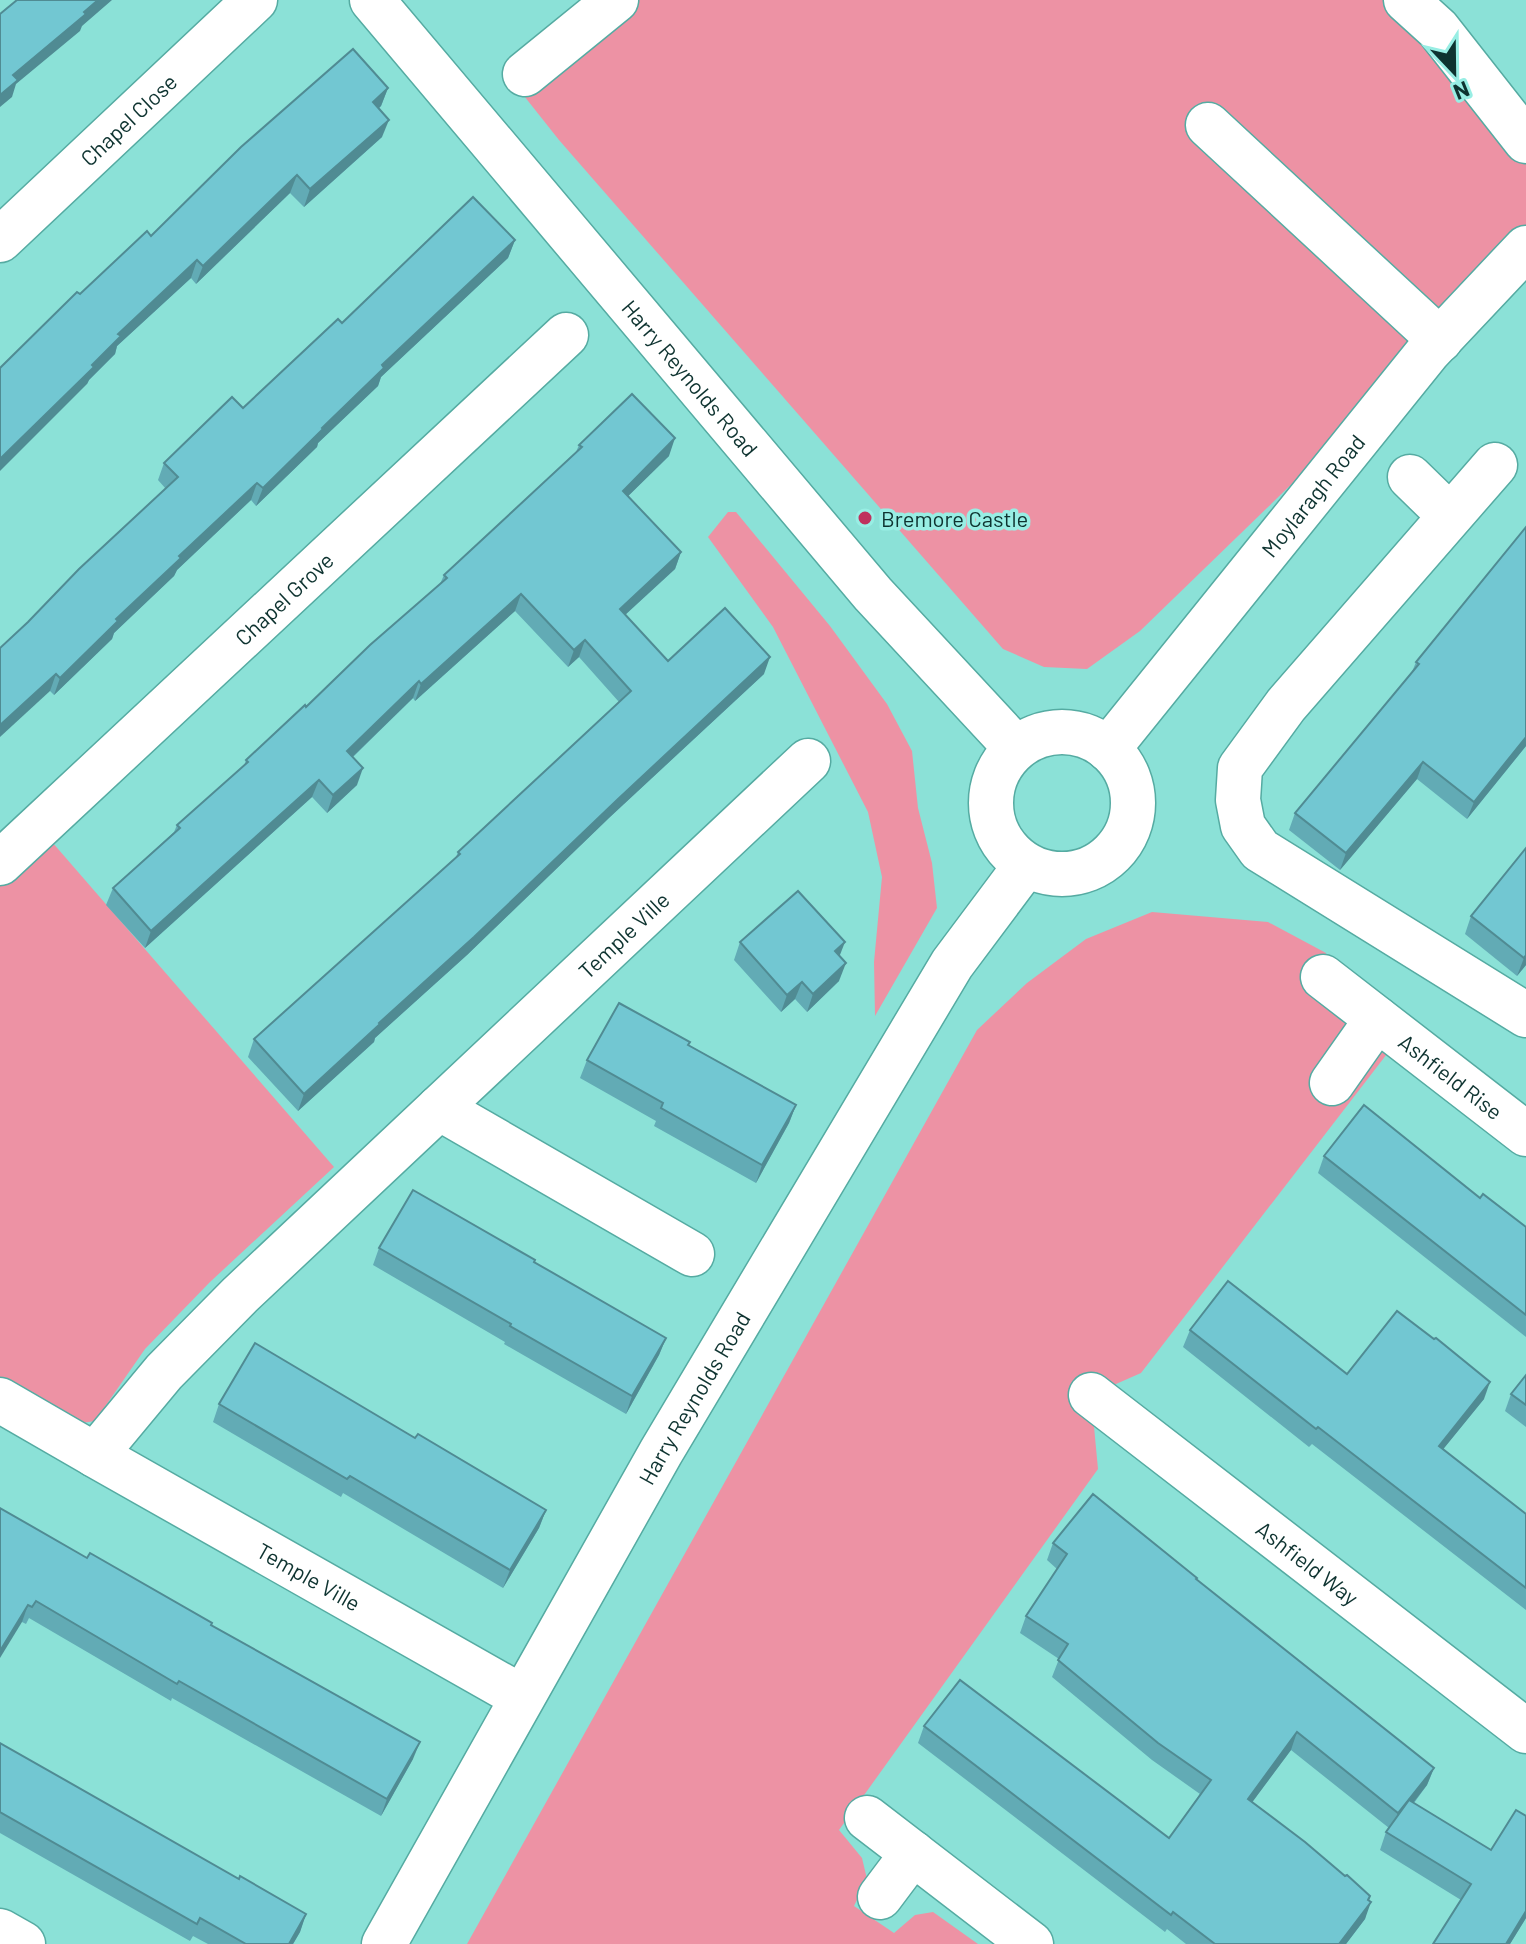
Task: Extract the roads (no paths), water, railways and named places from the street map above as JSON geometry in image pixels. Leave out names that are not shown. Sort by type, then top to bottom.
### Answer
[{"type":"street","name":"Chapel Close","points":[[0,240],[255,0]]},
{"type":"street","name":"Harry Reynolds Road","points":[[372,0],[873,594],[1016,748]]},
{"type":"street","points":[[525,74],[616,0]]},
{"type":"street","points":[[1406,0],[1438,29],[1526,141]]},
{"type":"street","points":[[1208,125],[1440,340]]},
{"type":"street","name":"Moylaragh Road","points":[[1108,749],[1428,352],[1526,248]]},
{"type":"street","name":"Chapel Grove","points":[[0,863],[566,335]]},
{"type":"street","points":[[1495,465],[1286,705],[1240,768],[1238,800],[1243,826],[1260,850],[1526,1015]]},
{"type":"street","points":[[1410,477],[1450,516]]},
{"type":"street","points":[[1071,731],[1089,737],[1108,749],[1122,765],[1130,784],[1133,806],[1129,827],[1118,846],[1103,861],[1085,870],[1045,872],[1026,865],[1009,850],[996,831],[991,809],[993,787],[1001,765],[1016,748],[1052,733],[1071,731]]},
{"type":"street","name":"Temple Ville","points":[[95,1455],[164,1372],[229,1306],[808,761]]},
{"type":"street","name":"Harry Reynolds Road","points":[[384,1944],[661,1452],[952,964],[1026,865]]},
{"type":"street","name":"Ashfield Rise","points":[[1323,977],[1526,1134]]},
{"type":"street","name":"Ashfield Rise","points":[[1332,1083],[1377,1019]]},
{"type":"street","points":[[439,1108],[692,1254]]},
{"type":"street","name":"Ashfield Way","points":[[1091,1395],[1526,1731]]},
{"type":"street","name":"Temple Ville","points":[[0,1400],[522,1697]]},
{"type":"street","points":[[867,1818],[1031,1944]]},
{"type":"street","points":[[880,1897],[913,1853]]},
{"type":"street","points":[[0,1931],[23,1944]]},
{"type":"place","name":"Bremore Castle","points":[[865,518]]}]
